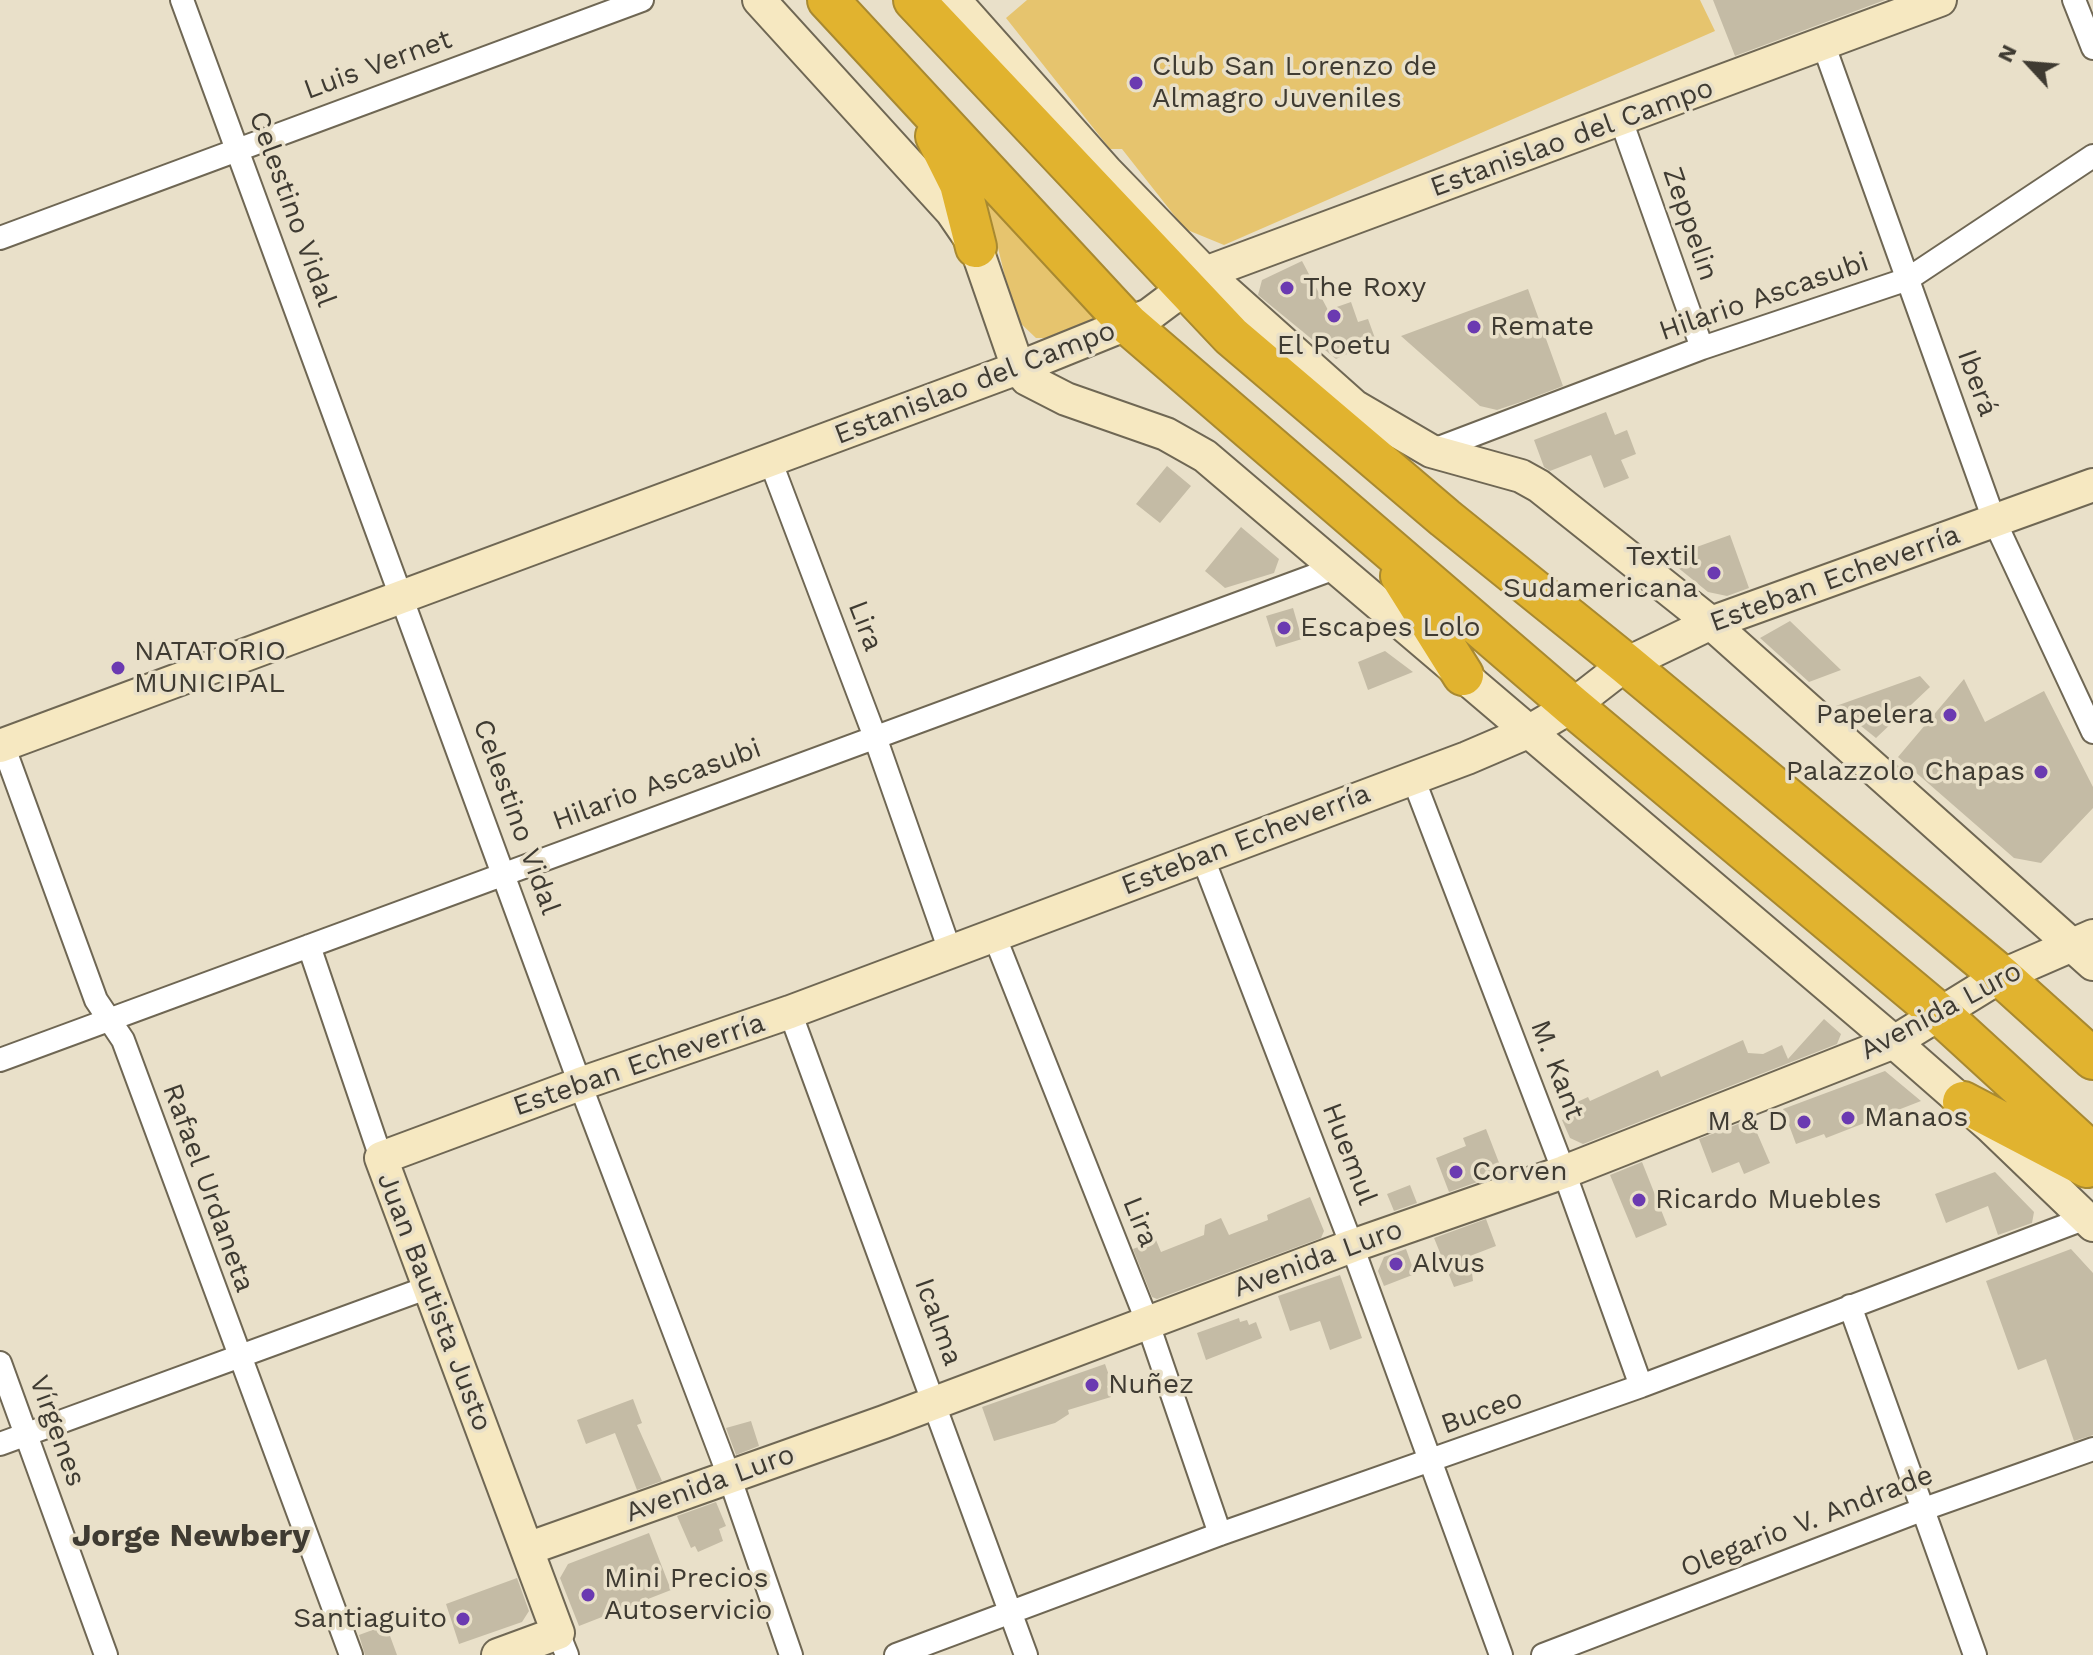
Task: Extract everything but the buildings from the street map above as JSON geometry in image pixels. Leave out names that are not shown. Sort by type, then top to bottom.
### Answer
[{"type":"highway","points":[[828,0],[1129,325],[1572,706],[1940,1014],[2093,1154]]},
{"type":"highway","points":[[914,0],[1194,281],[1231,336],[1445,518],[2001,976],[2093,1059]]},
{"type":"highway","points":[[873,49],[944,150],[960,184],[976,247]]},
{"type":"highway","points":[[1354,406],[1445,518]]},
{"type":"highway","points":[[1380,542],[1463,675]]},
{"type":"highway","points":[[1963,1102],[2093,1170]]},
{"type":"street","name":"Celestino Vidal","points":[[182,0],[403,594],[580,1084],[729,1476],[791,1655]]},
{"type":"street","name":"Luis Vernet","points":[[0,238],[642,0]]},
{"type":"street","points":[[759,0],[920,175],[976,247],[1018,368],[1038,387],[1187,444],[1894,1042],[1963,1102],[2090,1222]]},
{"type":"street","points":[[954,0],[1106,171],[1194,281],[1354,406],[1431,451],[1521,476],[1539,486],[1711,623],[2086,949]]},
{"type":"street","name":"Estanislao del Campo","points":[[1,745],[1018,368],[1129,325],[1149,315],[1194,281],[1940,0]]},
{"type":"street","points":[[2074,0],[2093,48]]},
{"type":"street","name":"Iberá","points":[[1824,46],[1994,520],[2093,732]]},
{"type":"street","name":"Zeppelin","points":[[1621,120],[1702,348]]},
{"type":"street","name":"Hilario Ascasubi","points":[[1431,451],[1702,348],[1908,279],[2093,156]]},
{"type":"street","name":"Lira","points":[[770,460],[875,737],[950,951]]},
{"type":"street","name":"Esteban Echeverría","points":[[381,1158],[580,1084],[790,1012],[1413,778],[1530,731],[1572,706],[1626,664],[1711,623],[2093,485]]},
{"type":"street","name":"Hilario Ascasubi","points":[[0,1060],[1335,568]]},
{"type":"street","name":"Rafael Urdaneta","points":[[1,745],[96,1000],[123,1040],[351,1655]]},
{"type":"street","name":"M. Kant","points":[[1413,778],[1564,1172],[1641,1386]]},
{"type":"street","name":"Huemul","points":[[1202,856],[1352,1246],[1501,1655]]},
{"type":"street","name":"Lira","points":[[994,935],[1147,1321],[1220,1534]]},
{"type":"street","name":"Juan Bautista Justo","points":[[309,946],[381,1158],[563,1644]]},
{"type":"street","name":"Avenida Luro","points":[[527,1549],[1352,1246],[1564,1172],[1894,1042],[2001,976],[2086,949]]},
{"type":"street","name":"Icalma","points":[[790,1012],[1026,1655]]},
{"type":"street","name":"Buceo","points":[[896,1655],[1220,1534],[1431,1462],[1850,1306],[2090,1222]]},
{"type":"street","points":[[0,1444],[429,1287]]},
{"type":"street","points":[[1850,1306],[1975,1655]]},
{"type":"street","name":"Vírgenes","points":[[0,1363],[106,1655]]},
{"type":"street","name":"Olegario V. Andrade","points":[[1543,1655],[1924,1509],[2093,1449]]},
{"type":"street","points":[[498,1655],[563,1644]]},
{"type":"shaded area","points":[[1027,0],[1700,0],[1715,31],[1224,245],[1185,229],[1122,149],[1110,149],[1006,18]]},
{"type":"shaded area","points":[[982,182],[1100,312],[1088,323],[1049,338],[1036,338],[1015,318]]},
{"type":"place","name":"Club San Lorenzo de Almagro Juveniles","points":[[1136,83]]},
{"type":"place","name":"The Roxy","points":[[1287,288]]},
{"type":"place","name":"El Poetu","points":[[1334,316]]},
{"type":"place","name":"Remate","points":[[1474,327]]},
{"type":"place","name":"Textil Sudamericana","points":[[1714,573]]},
{"type":"place","name":"Escapes Lolo","points":[[1284,628]]},
{"type":"place","name":"NATATORIO MUNICIPAL","points":[[118,668]]},
{"type":"place","name":"Papelera","points":[[1950,715]]},
{"type":"place","name":"Palazzolo Chapas","points":[[2041,772]]},
{"type":"place","name":"Manaos","points":[[1848,1118]]},
{"type":"place","name":"M & D","points":[[1804,1122]]},
{"type":"place","name":"Corven","points":[[1456,1172]]},
{"type":"place","name":"Ricardo Muebles","points":[[1639,1200]]},
{"type":"place","name":"Alvus","points":[[1396,1264]]},
{"type":"place","name":"Nuñez","points":[[1092,1385]]},
{"type":"place","name":"Mini Precios Autoservicio","points":[[588,1595]]},
{"type":"place","name":"Santiaguito","points":[[463,1619]]},
{"type":"district","name":"Jorge Newbery","points":[[191,1537]]}]
